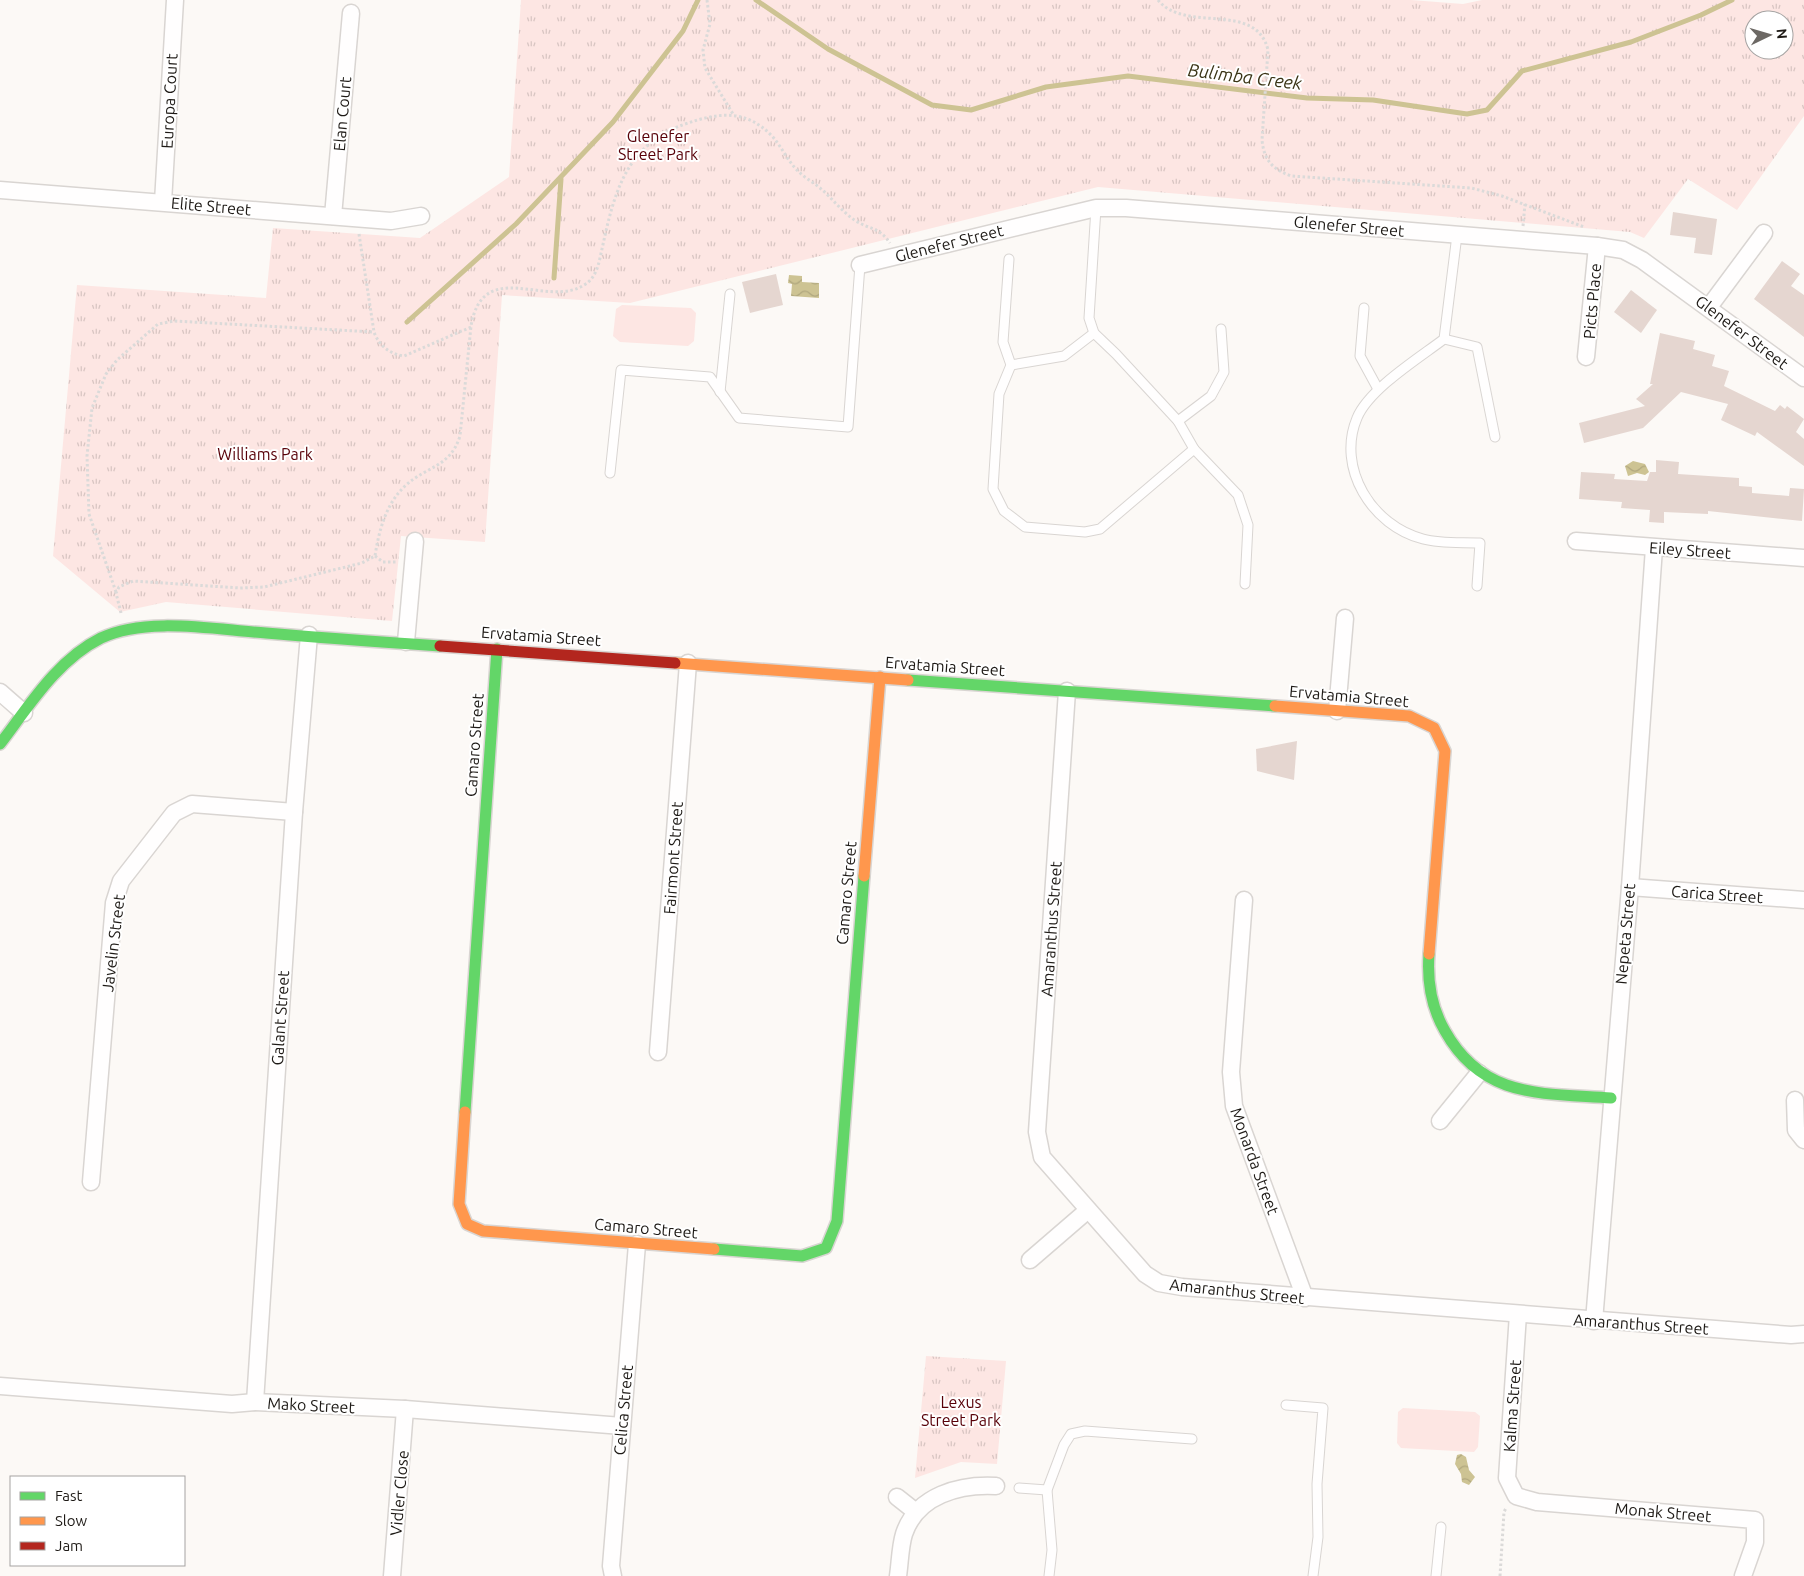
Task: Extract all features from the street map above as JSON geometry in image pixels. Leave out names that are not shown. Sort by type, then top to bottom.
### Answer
[{"type":"street","name":"Europa Court","points":[[163,202],[175,0]]},
{"type":"street","name":"Elan Court","points":[[333,216],[351,13]]},
{"type":"street","name":"Elite Street","points":[[0,190],[391,221],[421,216]]},
{"type":"street","name":"Glenefer Street","points":[[860,265],[1096,208],[1126,208],[1597,246],[1623,250],[1642,260],[1710,307],[1804,378]]},
{"type":"street","points":[[1710,307],[1764,233]]},
{"type":"street","name":"Picts Place","points":[[1586,357],[1597,246]]},
{"type":"street","name":"Eiley Street","points":[[1576,541],[1804,558]]},
{"type":"street","points":[[406,642],[415,542]]},
{"type":"street","name":"Nepeta Street","points":[[1594,1321],[1630,887],[1654,548]]},
{"type":"street","points":[[1337,711],[1345,618]]},
{"type":"street","name":"Ervatamia Street","points":[[0,744],[63,665],[95,641],[128,630],[165,626],[1409,716],[1434,728],[1445,751],[1427,975],[1436,1015],[1454,1047],[1479,1073],[1500,1083],[1532,1092],[1611,1098]]},
{"type":"street","name":"Galant Street","points":[[255,1402],[294,812],[308,635]]},
{"type":"street","name":"Camaro Street","points":[[497,649],[460,1204],[467,1224],[483,1230],[637,1244],[802,1256],[826,1248],[837,1221],[880,677]]},
{"type":"street","name":"Fairmont Street","points":[[658,1052],[688,663]]},
{"type":"street","name":"Amaranthus Street","points":[[1067,691],[1037,1132],[1042,1157],[1144,1274],[1159,1282],[1182,1287],[1594,1321],[1791,1335],[1804,1334]]},
{"type":"street","points":[[0,692],[24,713]]},
{"type":"street","name":"Javelin Street","points":[[91,1182],[114,903],[121,881],[174,813],[192,804],[294,812]]},
{"type":"street","name":"Carica Street","points":[[1630,887],[1804,900]]},
{"type":"street","name":"Monarda Street","points":[[1244,900],[1231,1072],[1234,1106],[1305,1298]]},
{"type":"street","points":[[1440,1121],[1479,1073]]},
{"type":"street","points":[[1795,1100],[1796,1130],[1804,1140]]},
{"type":"street","points":[[1030,1260],[1088,1210]]},
{"type":"street","name":"Celica Street","points":[[613,1576],[611,1566],[637,1244]]},
{"type":"street","name":"Kalma Street","points":[[1516,1496],[1507,1478],[1518,1314]]},
{"type":"street","name":"Mako Street","points":[[0,1386],[232,1404],[255,1402],[405,1409],[622,1426]]},
{"type":"street","name":"Vidler Close","points":[[392,1576],[405,1409]]},
{"type":"street","points":[[898,1576],[904,1534],[916,1512],[941,1494],[973,1485],[996,1486]]},
{"type":"street","name":"Monak Street","points":[[1516,1496],[1536,1502],[1754,1520],[1755,1542],[1743,1576]]},
{"type":"street","points":[[897,1497],[916,1512]]},
{"type":"lane","points":[[1096,208],[1089,318],[1094,334],[1116,354],[1178,421],[1194,449],[1238,495],[1248,525],[1245,584]]},
{"type":"lane","points":[[1457,235],[1444,339],[1378,389],[1357,417],[1349,449],[1356,483],[1373,506],[1396,529],[1424,539],[1480,544],[1477,586]]},
{"type":"lane","points":[[1009,259],[1003,342],[1011,365],[999,394],[993,489],[1004,511],[1025,527],[1085,532],[1100,529],[1194,449]]},
{"type":"lane","points":[[610,473],[621,370],[710,377],[739,418],[848,427],[860,265]]},
{"type":"lane","points":[[720,392],[730,294]]},
{"type":"lane","points":[[1364,308],[1360,356],[1378,389]]},
{"type":"lane","points":[[1178,421],[1211,396],[1224,372],[1221,329]]},
{"type":"lane","points":[[1011,365],[1064,356],[1094,334]]},
{"type":"lane","points":[[1444,339],[1478,347],[1495,437]]},
{"type":"lane","points":[[1286,1405],[1323,1408],[1317,1484],[1318,1537],[1313,1576]]},
{"type":"lane","points":[[1049,1576],[1052,1550],[1047,1490],[1064,1445],[1071,1434],[1085,1431],[1192,1439]]},
{"type":"lane","points":[[1019,1488],[1047,1490]]},
{"type":"lane","points":[[1436,1576],[1441,1527]]},
{"type":"path","points":[[707,0],[710,24],[703,50],[705,68],[733,114]]},
{"type":"path","points":[[1158,0],[1162,6],[1185,14],[1245,23],[1257,29],[1265,38],[1268,50],[1262,140],[1263,152],[1276,170],[1291,176],[1471,188],[1502,196],[1587,228]]},
{"type":"path","points":[[116,593],[119,587],[133,581],[240,588],[264,587],[362,563],[375,556],[385,515],[395,498],[406,485],[442,464],[456,448],[460,436],[471,326],[473,314],[479,304],[496,289],[512,287],[564,292],[585,285],[597,271],[614,198],[628,166],[648,143],[674,128],[702,118],[733,114],[758,125],[771,136],[799,172],[856,221],[882,232],[899,256]]},
{"type":"path","points":[[356,218],[374,332],[378,343],[395,355],[404,356],[471,326]]},
{"type":"path","points":[[128,630],[118,606],[116,593],[89,514],[87,456],[92,408],[106,374],[117,360],[158,324],[174,321],[374,332]]},
{"type":"path","points":[[375,556],[383,562],[413,562]]},
{"type":"path","points":[[1500,1576],[1504,1512],[1516,1496]]},
{"type":"green space","name":"Glenefer Street Park","points":[[521,0],[1411,0],[1463,4],[1482,0],[1804,0],[1804,116],[1737,210],[1688,179],[1644,238],[1630,232],[1098,187],[630,303],[502,295],[485,542],[401,536],[392,621],[166,602],[120,612],[53,556],[77,285],[266,298],[273,228],[420,238],[509,177]]},
{"type":"green space","points":[[622,305],[691,308],[696,313],[694,341],[688,346],[620,342],[613,336],[616,309]]},
{"type":"green space","name":"Lexus Street Park","points":[[926,1356],[1006,1361],[997,1464],[961,1462],[915,1478]]},
{"type":"green space","points":[[1403,1408],[1475,1412],[1480,1416],[1478,1447],[1474,1452],[1401,1448],[1397,1443],[1398,1412]]},
{"type":"water","points":[[789,275],[802,276],[802,282],[819,283],[819,298],[791,296],[792,284],[788,283]]},
{"type":"water","points":[[1633,461],[1645,464],[1649,472],[1645,475],[1637,473],[1628,476],[1625,466]]},
{"type":"water","points":[[1461,1454],[1466,1457],[1469,1470],[1475,1477],[1469,1485],[1462,1482],[1461,1474],[1455,1464],[1457,1455]]},
{"type":"building","points":[[1673,212],[1717,219],[1712,255],[1694,253],[1696,238],[1670,235]]},
{"type":"building","points":[[1782,261],[1800,274],[1791,286],[1804,295],[1804,337],[1754,299]]},
{"type":"building","points":[[776,274],[783,305],[750,313],[742,282]]},
{"type":"building","points":[[1631,290],[1657,310],[1641,333],[1614,312]]},
{"type":"building","points":[[1660,333],[1695,341],[1693,349],[1715,355],[1712,366],[1729,371],[1724,386],[1775,411],[1780,405],[1785,409],[1787,406],[1804,419],[1796,432],[1804,439],[1804,466],[1757,432],[1755,436],[1721,420],[1728,404],[1681,392],[1643,428],[1584,443],[1579,423],[1645,406],[1636,399],[1653,384],[1650,384]]},
{"type":"building","points":[[1656,460],[1679,462],[1678,474],[1739,478],[1739,486],[1752,487],[1752,493],[1789,496],[1790,488],[1804,489],[1802,521],[1708,511],[1708,514],[1664,512],[1664,523],[1649,522],[1650,510],[1621,508],[1622,502],[1579,499],[1581,472],[1615,474],[1614,479],[1647,481],[1650,472],[1656,472]]},
{"type":"building","points":[[1297,741],[1294,780],[1257,771],[1256,749]]},
{"type":"waterway","points":[[407,322],[516,224],[613,122],[683,31],[698,0]]},
{"type":"waterway","name":"Bulimba Creek","points":[[756,0],[828,49],[932,105],[971,110],[1046,87],[1128,76],[1307,98],[1373,100],[1467,114],[1487,110],[1522,71],[1631,42],[1701,15],[1732,0]]},
{"type":"waterway","points":[[554,278],[561,179]]},
{"type":"traffic: fast","points":[[0,744],[57,671],[85,647],[119,631],[161,626],[204,627],[440,646]]},
{"type":"traffic: fast","points":[[465,1112],[497,649]]},
{"type":"traffic: fast","points":[[908,680],[1275,706]]},
{"type":"traffic: fast","points":[[714,1249],[802,1256],[826,1248],[837,1221],[864,876]]},
{"type":"traffic: fast","points":[[1429,954],[1429,984],[1436,1013],[1445,1031],[1460,1053],[1477,1069],[1496,1081],[1538,1093],[1611,1098]]},
{"type":"traffic: slow","points":[[675,663],[908,680]]},
{"type":"traffic: slow","points":[[864,876],[880,677]]},
{"type":"traffic: slow","points":[[1275,706],[1409,716],[1434,728],[1445,751],[1429,954]]},
{"type":"traffic: slow","points":[[465,1112],[459,1204],[467,1224],[483,1231],[714,1249]]},
{"type":"traffic: jam","points":[[440,646],[675,663]]},
{"type":"park label","name":"Williams Park","points":[[265,454]]}]
